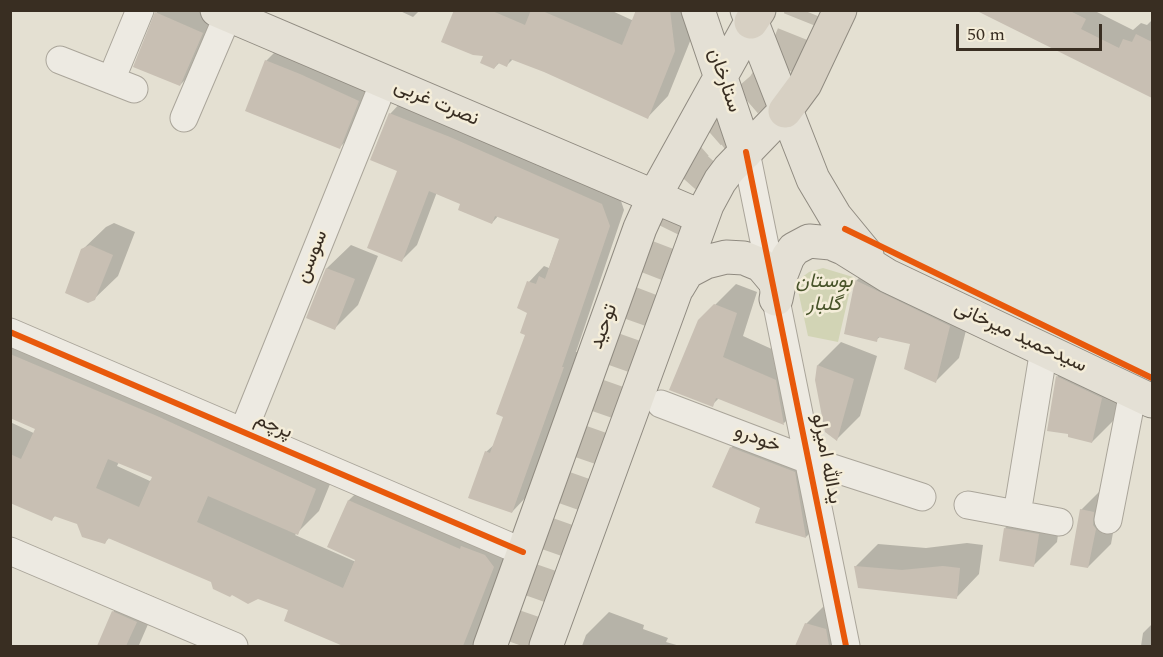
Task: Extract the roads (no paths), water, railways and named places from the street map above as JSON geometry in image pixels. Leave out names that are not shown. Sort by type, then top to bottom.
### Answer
[{"type":"highway","points":[[785,111],[805,84],[840,10]]},
{"type":"main road","name":"ستارخان","points":[[698,10],[722,75],[746,152]]},
{"type":"main road","name":"نصرت غربی","points":[[223,13],[702,217]]},
{"type":"main road","name":"توحید","points":[[490,646],[633,249],[654,197],[722,75],[752,14]]},
{"type":"main road","points":[[752,14],[785,111],[813,179],[826,203],[854,240],[888,276]]},
{"type":"main road","points":[[546,646],[702,217],[720,181],[785,111]]},
{"type":"main road","points":[[774,288],[788,257],[794,249],[809,241],[831,243],[843,248],[888,276]]},
{"type":"main road","points":[[676,291],[687,272],[706,262],[726,257],[744,258],[761,265],[774,288]]},
{"type":"main road","name":"سیدحمید میرخانی","points":[[888,276],[1143,396]]},
{"type":"street","points":[[60,60],[122,85],[140,10]]},
{"type":"street","points":[[184,118],[223,13]]},
{"type":"street","name":"سوسن","points":[[243,432],[384,82]]},
{"type":"street","name":"یدالله امیرلو","points":[[746,152],[846,646]]},
{"type":"street","name":"پرچم","points":[[10,332],[523,552]]},
{"type":"street","points":[[1017,514],[1044,350]]},
{"type":"street","points":[[1108,520],[1143,396]]},
{"type":"street","name":"خودرو","points":[[661,404],[808,460],[922,497]]},
{"type":"street","points":[[968,506],[1059,522]]},
{"type":"street","points":[[10,551],[234,646]]},
{"type":"tunnel","points":[[676,168],[696,145],[763,87],[789,45],[803,10]]},
{"type":"tunnel","points":[[522,646],[636,322],[671,231],[690,192],[720,158],[736,146]]},
{"type":"park label","name":"بوستان گلبار","points":[[824,294]]}]
